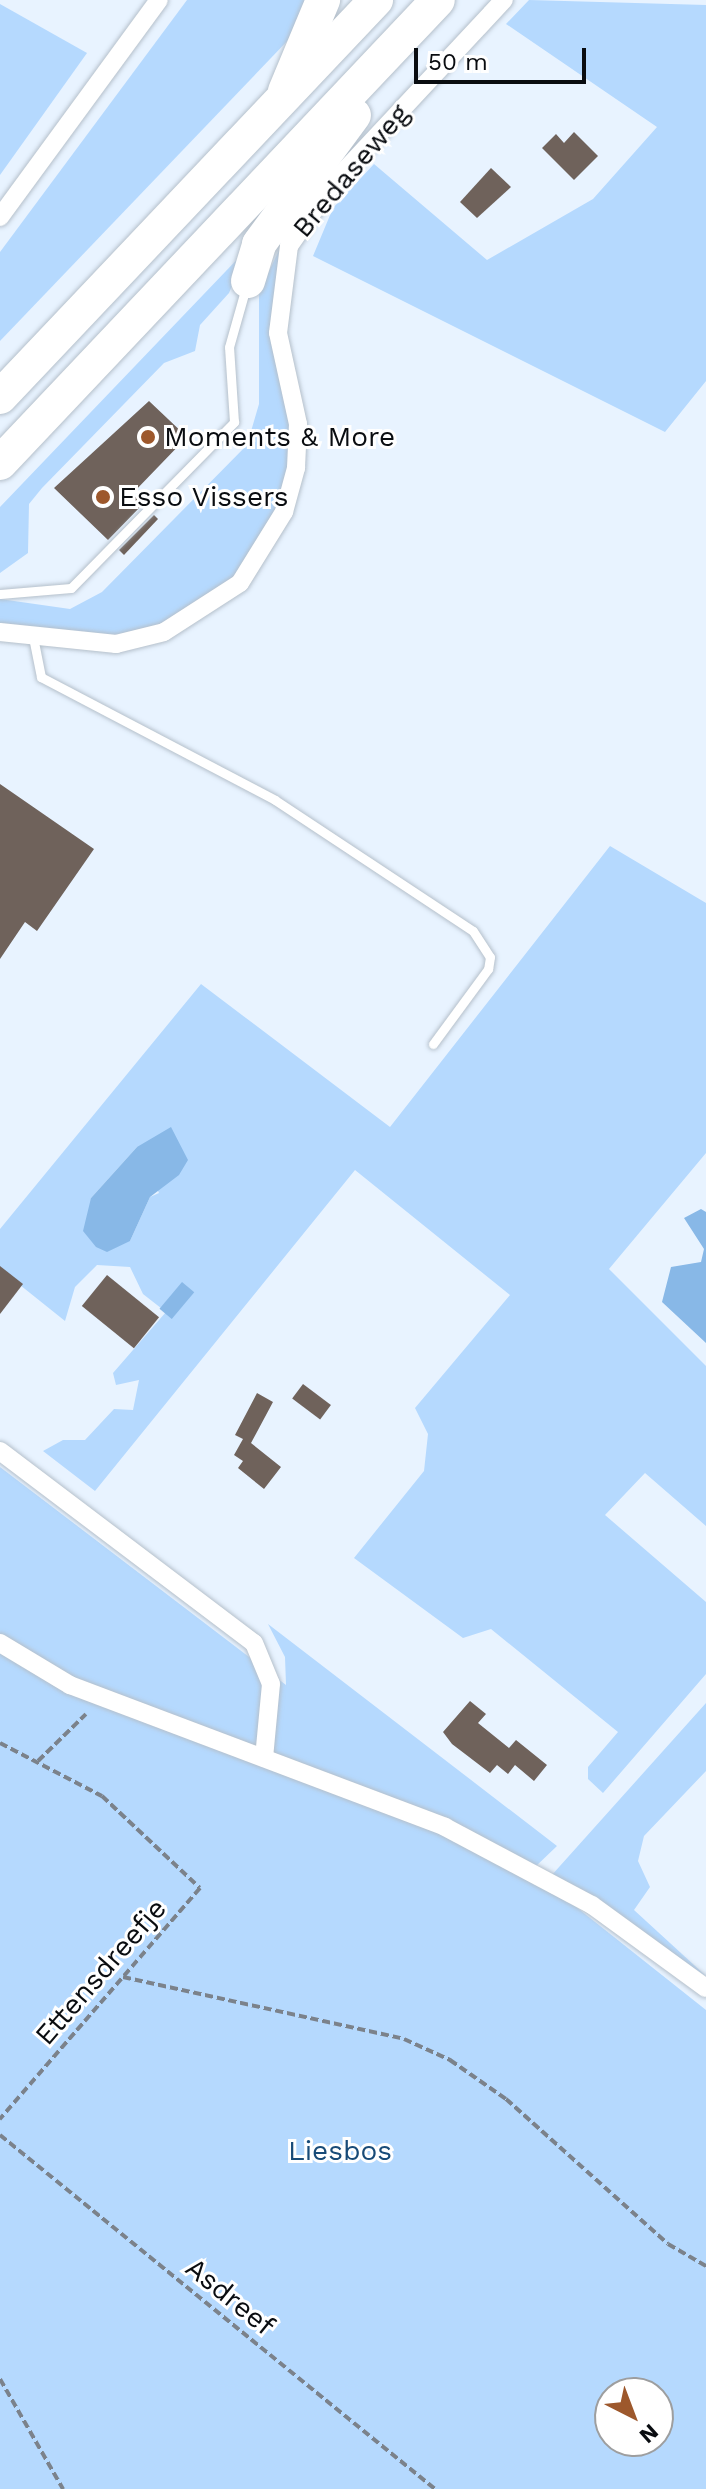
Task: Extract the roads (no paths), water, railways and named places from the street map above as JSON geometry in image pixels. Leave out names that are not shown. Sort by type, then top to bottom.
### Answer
[{"type":"highway","points":[[282,100],[323,0]]},
{"type":"highway","points":[[0,397],[376,0]]},
{"type":"highway","points":[[248,281],[259,244],[435,4]]},
{"type":"highway","points":[[0,463],[435,4]]},
{"type":"street","points":[[0,217],[159,0]]},
{"type":"street","name":"Bredaseweg","points":[[0,632],[116,644],[164,632],[240,583],[265,550],[296,468],[298,424],[278,333],[289,246],[334,182],[504,0]]},
{"type":"street","points":[[0,1451],[254,1643],[271,1684],[264,1758]]},
{"type":"street","points":[[0,1643],[100,1696],[445,1827],[544,1877],[706,1988]]},
{"type":"lane","points":[[0,594],[71,588],[234,422],[229,347],[248,281]]},
{"type":"lane","points":[[33,637],[41,677],[275,800],[473,931],[490,957],[488,969],[433,1044]]},
{"type":"place","name":"Moments & More","points":[[148,437]]},
{"type":"place","name":"Esso Vissers","points":[[103,497]]},
{"type":"park label","name":"Liesbos","points":[[340,2151]]}]
